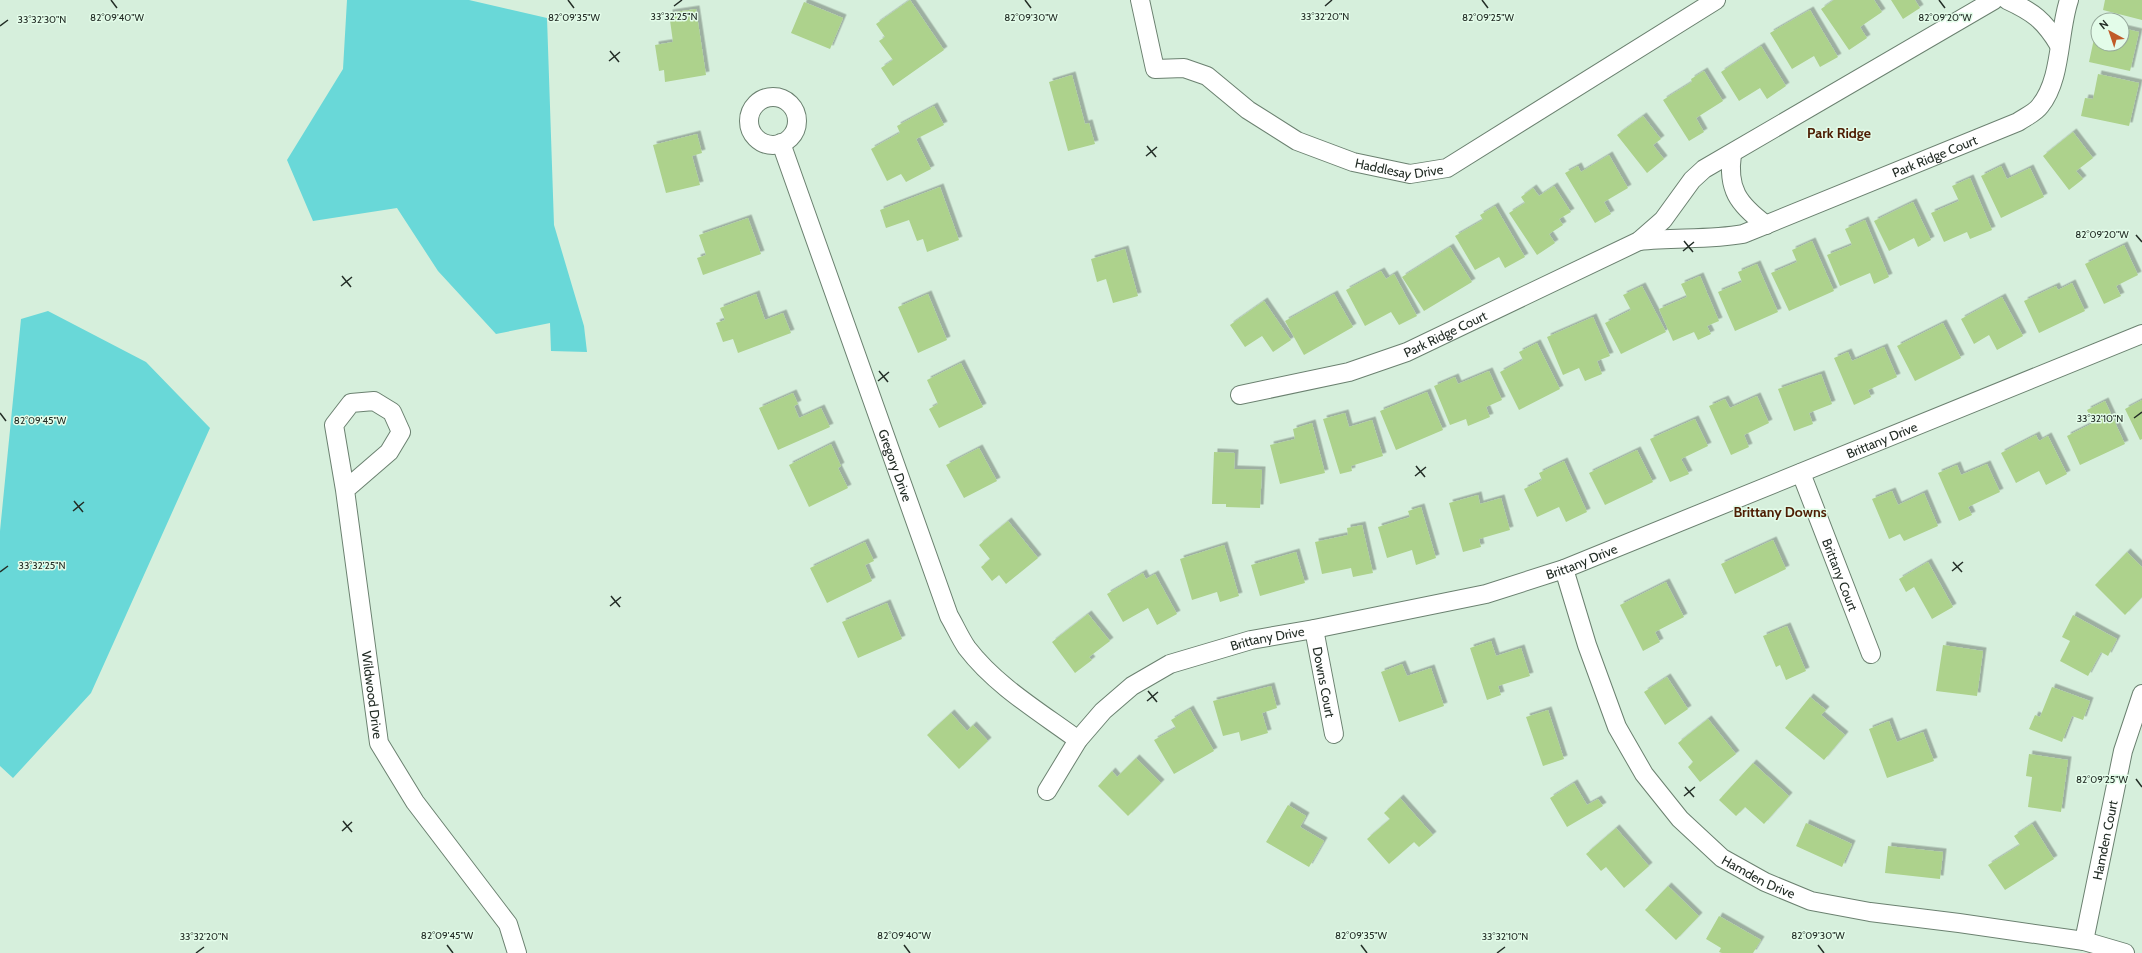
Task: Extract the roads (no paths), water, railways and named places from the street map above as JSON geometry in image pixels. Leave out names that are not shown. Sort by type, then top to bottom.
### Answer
[{"type":"street","name":"Haddlesay Drive","points":[[1140,0],[1155,69],[1184,68],[1207,76],[1248,110],[1297,140],[1353,162],[1410,174],[1447,168],[1716,0]]},
{"type":"street","name":"Park Ridge Court","points":[[1240,395],[1349,372],[1407,352],[1639,241],[1663,220],[1692,180],[1704,169],[1994,0]]},
{"type":"street","points":[[2006,0],[2034,13],[2049,28],[2059,45]]},
{"type":"street","name":"Park Ridge Court","points":[[1639,241],[1669,238],[1726,237],[1743,234],[2018,122],[2039,107],[2050,90],[2068,0]]},
{"type":"street","name":"Gregory Drive","points":[[781,144],[949,616],[967,647],[989,671],[1014,693],[1078,740]]},
{"type":"street","points":[[1732,154],[1730,171],[1733,188],[1740,203],[1766,225]]},
{"type":"street","name":"Brittany Drive","points":[[1047,791],[1078,740],[1103,711],[1132,686],[1170,664],[1251,640],[1314,629],[1486,594],[1564,569],[2142,334]]},
{"type":"street","name":"Wildwood Drive","points":[[345,490],[389,452],[401,432],[392,412],[374,400],[352,403],[334,425],[345,490],[379,743],[415,802],[508,924],[517,953]]},
{"type":"street","name":"Brittany Court","points":[[1801,473],[1871,654]]},
{"type":"street","name":"Hamden Drive","points":[[1564,569],[1587,645],[1617,727],[1644,774],[1680,819],[1722,858],[1765,882],[1811,901],[1870,912],[2084,941],[2125,953]]},
{"type":"street","name":"Downs Court","points":[[1314,629],[1334,734]]},
{"type":"street","name":"Hamden Court","points":[[2084,941],[2123,751],[2142,694]]},
{"type":"water","points":[[347,0],[469,0],[547,18],[554,225],[584,326],[587,352],[551,351],[550,323],[496,334],[438,271],[397,208],[313,221],[287,160],[343,69]]},
{"type":"water","points":[[48,311],[146,362],[210,428],[91,693],[13,778],[0,766],[0,531],[21,319]]},
{"type":"district","name":"Park Ridge","points":[[1839,133]]},
{"type":"district","name":"Brittany Downs","points":[[1780,512]]}]
